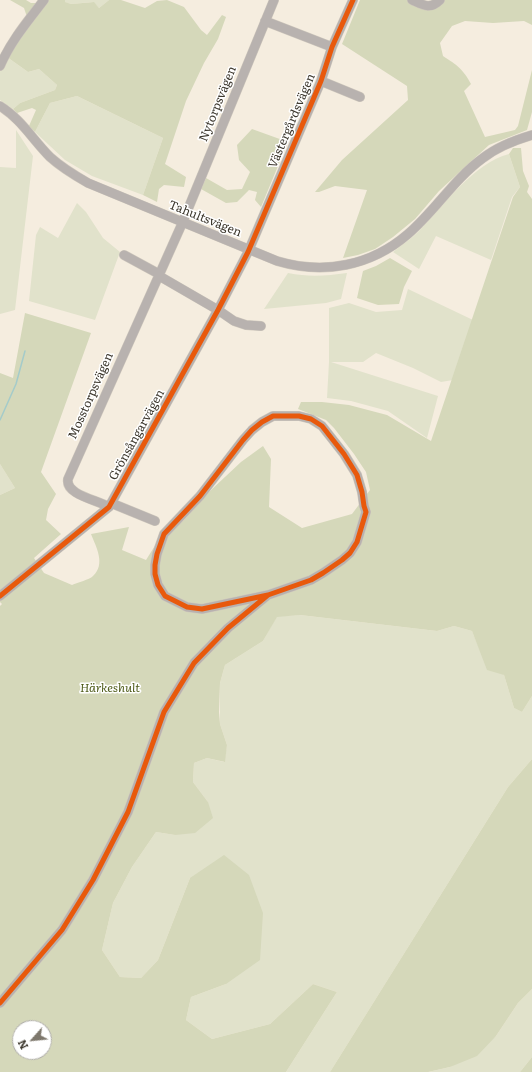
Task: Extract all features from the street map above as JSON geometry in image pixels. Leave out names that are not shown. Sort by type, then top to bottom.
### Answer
[{"type":"street","points":[[0,66],[8,48],[17,34],[44,0]]},
{"type":"street","name":"Nytorpsvägen","points":[[183,220],[274,0]]},
{"type":"street","name":"Västergårdsvägen","points":[[249,249],[321,81],[332,47],[353,0]]},
{"type":"street","points":[[412,0],[426,6],[436,4],[440,0]]},
{"type":"street","points":[[265,21],[332,47]]},
{"type":"street","name":"Västergårdsvägen","points":[[321,81],[360,97]]},
{"type":"street","name":"Tahultsvägen","points":[[0,106],[16,118],[50,157],[72,174],[94,185],[183,220],[249,249],[290,264],[316,268],[342,266],[371,257],[393,245],[408,234],[482,158],[518,139],[532,135]]},
{"type":"street","name":"Mosstorpsvägen","points":[[110,505],[76,493],[70,489],[67,484],[68,479],[183,220]]},
{"type":"street","name":"Grönsångarvägen","points":[[0,596],[110,505],[218,310],[249,249]]},
{"type":"street","points":[[124,255],[159,274],[161,277],[234,321],[246,325],[261,326]]},
{"type":"street","points":[[0,1003],[62,930],[93,880],[128,812],[164,712],[194,663],[228,628],[268,595],[311,580],[342,560],[350,553],[357,542],[366,512],[357,476],[344,454],[322,426],[311,419],[299,416],[273,416],[252,430],[200,496],[164,534],[155,565],[155,574],[158,585],[165,596],[187,607],[202,610],[268,595]]},
{"type":"street","points":[[110,505],[155,521]]},
{"type":"green space","points":[[10,0],[26,0],[31,3],[36,3],[38,0],[65,0],[65,2],[71,4],[94,2],[99,8],[109,0],[121,0],[145,8],[157,1],[167,0],[184,7],[201,30],[207,35],[222,15],[226,17],[218,39],[204,63],[186,101],[165,164],[186,177],[184,187],[164,185],[159,189],[157,202],[143,195],[163,138],[77,96],[50,103],[35,132],[29,126],[36,110],[32,108],[17,113],[13,109],[20,103],[55,90],[57,85],[39,69],[28,72],[7,57],[28,20],[24,8]]},
{"type":"green space","points":[[65,0],[109,0],[99,8],[93,2],[71,4],[64,2]]},
{"type":"green space","points":[[360,0],[424,0],[434,5],[436,0],[532,0],[532,25],[524,21],[493,23],[465,21],[452,26],[440,43],[443,56],[459,68],[471,84],[464,91],[485,137],[515,130],[518,126],[532,70],[532,112],[527,130],[489,145],[439,191],[415,219],[393,237],[375,249],[343,258],[367,190],[335,186],[315,192],[342,160],[408,100],[407,86],[342,44]]},
{"type":"green space","points":[[7,57],[28,72],[39,69],[57,85],[55,90],[20,103],[13,109],[0,100],[0,61]]},
{"type":"green space","points":[[77,96],[163,138],[143,195],[92,176],[65,160],[35,132],[50,103]]},
{"type":"green space","points":[[252,129],[288,142],[261,207],[255,200],[257,192],[249,190],[237,202],[226,203],[201,189],[206,178],[227,190],[242,189],[250,172],[239,160],[237,145]]},
{"type":"green space","points":[[16,130],[33,156],[15,310],[0,314],[0,167],[16,168]]},
{"type":"green space","name":"Härkeshult","points":[[513,148],[521,148],[523,171],[529,186],[527,192],[532,199],[532,696],[522,712],[514,708],[504,675],[487,670],[472,631],[454,626],[437,631],[300,615],[277,617],[263,641],[225,665],[220,683],[219,712],[220,724],[227,745],[225,762],[207,758],[194,763],[193,782],[208,802],[213,818],[195,833],[175,835],[156,832],[132,867],[113,903],[102,950],[120,977],[141,978],[158,960],[190,878],[224,855],[249,875],[263,913],[260,960],[226,984],[191,997],[186,1020],[212,1039],[270,1024],[313,984],[337,992],[286,1072],[0,1072],[0,606],[2,604],[0,602],[0,495],[15,488],[0,464],[0,373],[13,378],[25,313],[91,333],[41,472],[56,494],[48,509],[46,520],[61,534],[34,558],[44,573],[72,585],[89,579],[97,571],[99,566],[99,555],[91,534],[129,527],[122,550],[146,560],[156,544],[184,520],[210,491],[241,462],[263,446],[271,459],[269,507],[302,528],[352,514],[370,490],[366,472],[334,428],[326,420],[298,409],[301,402],[322,402],[349,405],[387,415],[431,441],[513,197],[520,187],[509,154]]},
{"type":"green space","points":[[509,154],[520,187],[512,197],[491,260],[436,236],[419,269],[393,252],[413,237],[471,176],[496,159]]},
{"type":"green space","points":[[77,203],[86,212],[103,238],[120,252],[95,320],[29,301],[36,235],[40,227],[58,238]]},
{"type":"green space","points":[[390,258],[412,271],[404,287],[399,304],[378,305],[357,298],[363,271]]},
{"type":"green space","points":[[288,273],[317,276],[347,273],[341,299],[326,303],[264,309]]},
{"type":"green space","points":[[408,289],[473,320],[453,380],[441,382],[413,368],[376,353],[363,362],[331,362],[438,396],[427,438],[388,411],[351,401],[327,398],[329,308],[349,303],[376,312],[402,310]]},
{"type":"green space","points":[[0,464],[15,488],[0,495]]},
{"type":"green space","points":[[300,615],[437,631],[454,626],[472,631],[480,650],[504,675],[514,708],[522,712],[532,696],[532,759],[508,787],[330,1072],[286,1072],[337,992],[313,984],[270,1024],[212,1039],[186,1020],[191,997],[226,984],[190,878],[158,960],[141,978],[120,977],[102,950],[113,903],[132,867],[156,832],[175,835],[208,802],[193,782],[194,763],[207,758],[224,762],[227,745],[220,724],[220,683],[225,665],[263,641],[277,616]]},
{"type":"green space","points":[[532,759],[532,989],[518,1003],[496,1036],[477,1056],[450,1067],[428,1072],[330,1072],[508,787]]},
{"type":"green space","points":[[532,989],[532,1057],[520,1072],[428,1072],[450,1067],[496,1036],[518,1003]]},
{"type":"green space","points":[[532,1057],[532,1072],[520,1072]]},
{"type":"waterway","points":[[0,420],[16,384],[25,351]]},
{"type":"cycle path","points":[[0,596],[109,507],[218,310],[248,252],[321,81],[332,47],[353,0]]},
{"type":"cycle path","points":[[0,1003],[62,930],[93,880],[128,812],[164,712],[194,663],[228,628],[268,595],[311,580],[323,573],[350,553],[357,542],[366,512],[357,475],[344,454],[322,426],[311,419],[299,416],[273,416],[252,430],[200,496],[164,534],[155,565],[155,574],[158,585],[165,596],[187,607],[202,609],[268,595]]}]
